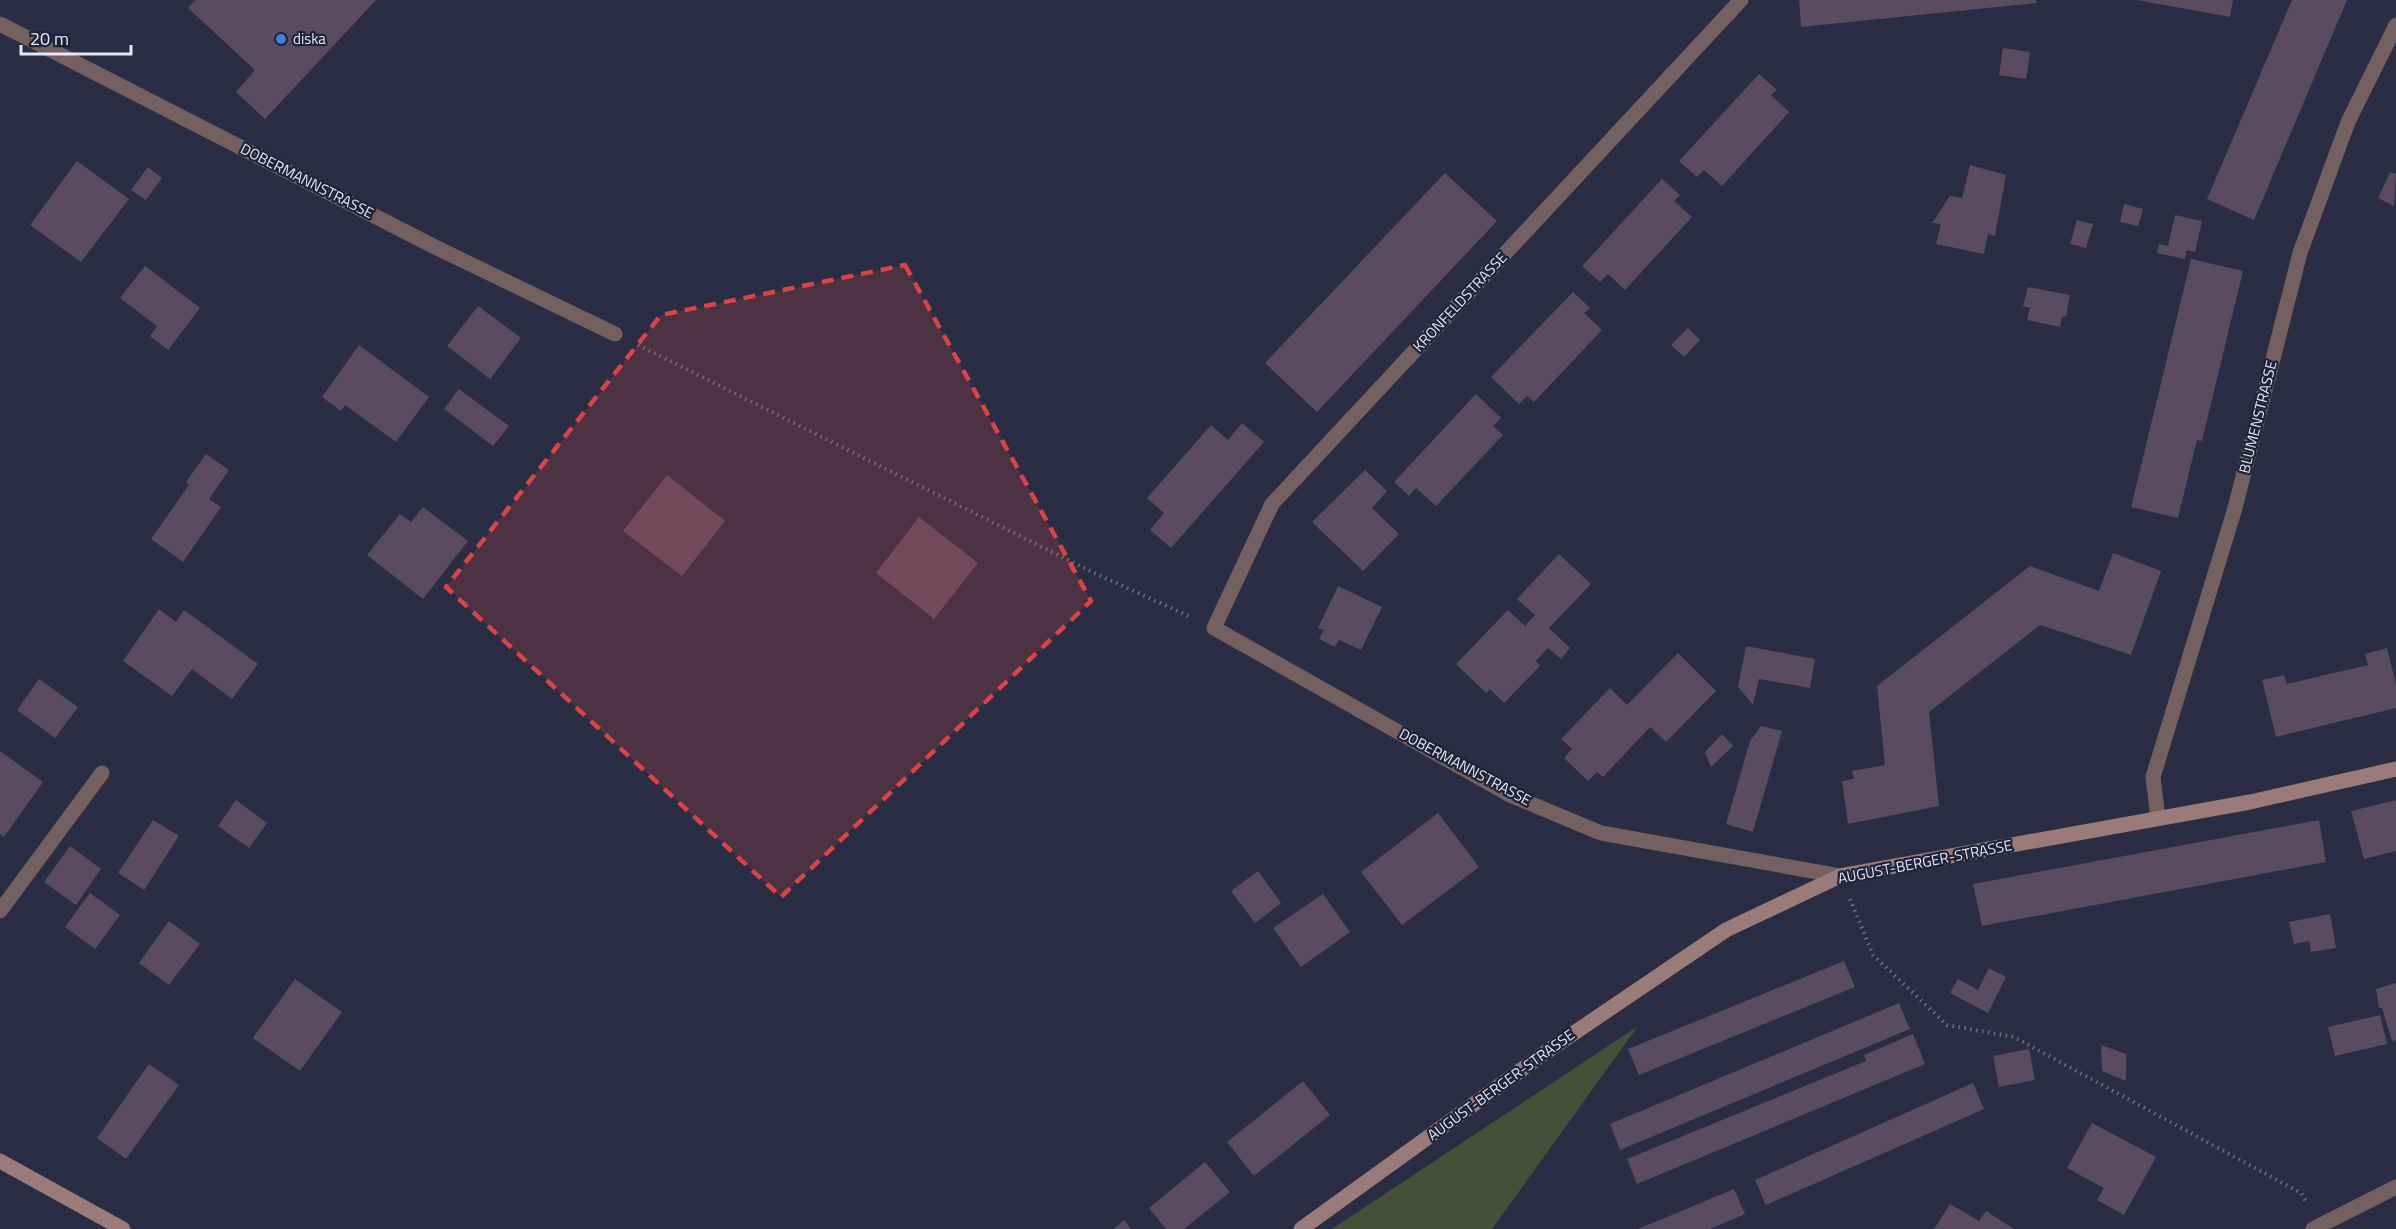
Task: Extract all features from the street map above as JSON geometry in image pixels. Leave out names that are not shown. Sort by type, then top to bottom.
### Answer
[{"type":"street","name":"KRONFELDSTRASSE","points":[[1214,628],[1272,504],[1741,0]]},
{"type":"street","name":"DOBERMANNSTRASSE","points":[[0,24],[435,247],[615,334]]},
{"type":"street","name":"BLUMENSTRASSE","points":[[2158,818],[2153,777],[2235,508],[2300,253],[2348,122],[2396,25]]},
{"type":"street","name":"DOBERMANNSTRASSE","points":[[1214,628],[1510,795],[1601,833],[1840,876]]},
{"type":"street","name":"AUGUST-BERGER-STRASSE","points":[[1301,1229],[1546,1052],[1726,930],[1840,876],[2250,802],[2396,769]]},
{"type":"street","points":[[0,911],[102,772]]},
{"type":"street","points":[[0,1161],[123,1229]]},
{"type":"street","points":[[2316,1227],[2396,1186]]},
{"type":"path","points":[[615,334],[1092,572],[1214,628]]},
{"type":"path","points":[[1840,876],[1873,955],[1947,1025],[2014,1037],[2301,1193],[2316,1227]]},
{"type":"highlighted area","points":[[905,265],[1091,601],[781,897],[446,587],[661,315]]},
{"type":"green space","points":[[1638,1026],[1492,1229],[1332,1229]]},
{"type":"building","name":"diska","points":[[195,0],[376,0],[265,119],[236,92],[255,70],[188,8]]},
{"type":"building","points":[[1799,0],[2036,0],[2037,3],[1801,27]]},
{"type":"building","points":[[2137,0],[2233,0],[2230,17]]},
{"type":"building","points":[[2292,0],[2347,0],[2254,220],[2207,199]]},
{"type":"building","points":[[2003,48],[2030,52],[2026,79],[1999,75]]},
{"type":"building","points":[[1759,74],[1777,90],[1771,95],[1789,112],[1722,186],[1704,170],[1697,177],[1679,161]]},
{"type":"building","points":[[77,161],[129,199],[81,262],[30,225]]},
{"type":"building","points":[[1970,165],[2006,175],[1995,236],[1988,234],[1984,254],[1936,244],[1941,224],[1932,223],[1950,196],[1962,198]]},
{"type":"building","points":[[148,167],[162,178],[146,200],[131,190]]},
{"type":"building","points":[[2390,172],[2396,174],[2394,206],[2378,198]]},
{"type":"building","points":[[1445,173],[1497,221],[1317,412],[1265,363]]},
{"type":"building","points":[[1662,179],[1680,195],[1674,201],[1692,217],[1625,290],[1608,274],[1600,282],[1582,266]]},
{"type":"building","points":[[2124,204],[2143,209],[2138,226],[2120,222]]},
{"type":"building","points":[[2175,215],[2202,221],[2195,252],[2187,250],[2185,259],[2157,253],[2159,244],[2168,246]]},
{"type":"building","points":[[2077,220],[2093,224],[2086,248],[2070,244]]},
{"type":"building","points":[[2191,259],[2243,271],[2202,441],[2197,440],[2178,518],[2131,507]]},
{"type":"building","points":[[145,266],[200,308],[168,350],[150,336],[157,326],[120,298]]},
{"type":"building","points":[[2028,287],[2070,295],[2066,316],[2062,317],[2060,327],[2027,320],[2030,308],[2023,306]]},
{"type":"building","points":[[1573,292],[1590,308],[1584,313],[1602,330],[1534,402],[1527,396],[1519,404],[1491,377]]},
{"type":"building","points":[[478,306],[521,338],[490,379],[447,346]]},
{"type":"building","points":[[1688,328],[1700,340],[1684,357],[1671,345]]},
{"type":"building","points":[[359,345],[429,397],[396,442],[345,405],[341,411],[322,397]]},
{"type":"building","points":[[459,389],[509,426],[493,446],[444,409]]},
{"type":"building","points":[[1476,394],[1501,418],[1493,426],[1503,435],[1436,506],[1416,488],[1409,496],[1394,482]]},
{"type":"building","points":[[1242,423],[1264,442],[1171,548],[1150,530],[1164,513],[1147,498],[1211,425],[1228,440]]},
{"type":"building","points":[[206,454],[229,470],[209,499],[221,507],[183,562],[151,539],[189,485],[186,482]]},
{"type":"building","points":[[1365,470],[1387,491],[1372,508],[1399,534],[1363,571],[1312,522]]},
{"type":"building","points":[[667,475],[725,521],[682,576],[623,531]]},
{"type":"building","points":[[423,507],[468,541],[423,599],[367,555],[400,514],[411,522]]},
{"type":"building","points":[[919,517],[978,563],[934,619],[876,573]]},
{"type":"building","points":[[2113,553],[2161,571],[2131,655],[2040,625],[1929,712],[1939,806],[1848,824],[1842,781],[1854,779],[1852,771],[1885,765],[1877,686],[2030,566],[2099,591]]},
{"type":"building","points":[[1559,554],[1591,584],[1549,628],[1570,648],[1561,659],[1548,648],[1536,661],[1540,666],[1504,703],[1490,689],[1486,693],[1456,664],[1508,610],[1525,626],[1535,615],[1517,599]]},
{"type":"building","points":[[1338,586],[1382,607],[1361,650],[1339,640],[1335,647],[1319,639],[1324,630],[1318,628]]},
{"type":"building","points":[[159,609],[176,622],[184,610],[258,664],[232,699],[192,669],[172,696],[123,661]]},
{"type":"building","points":[[1746,646],[1815,659],[1810,688],[1759,679],[1753,705],[1738,687]]},
{"type":"building","points":[[2387,648],[2396,684],[2396,708],[2276,737],[2262,680],[2284,675],[2287,684],[2368,665],[2365,654]]},
{"type":"building","points":[[1678,653],[1716,691],[1666,742],[1650,727],[1603,777],[1597,772],[1588,781],[1564,758],[1572,749],[1561,739],[1610,688],[1627,705]]},
{"type":"building","points":[[39,679],[78,707],[55,738],[17,710]]},
{"type":"building","points":[[1761,726],[1782,731],[1753,832],[1726,824],[1750,741]]},
{"type":"building","points":[[1722,734],[1733,746],[1711,767],[1705,752]]},
{"type":"building","points":[[0,751],[43,782],[4,837],[0,834]]},
{"type":"building","points":[[236,800],[267,823],[249,848],[218,826]]},
{"type":"building","points":[[2396,800],[2396,851],[2364,859],[2351,811]]},
{"type":"building","points":[[1438,813],[1479,867],[1402,925],[1361,872]]},
{"type":"building","points":[[153,820],[179,836],[144,890],[118,873]]},
{"type":"building","points":[[2319,820],[2326,862],[1982,926],[1973,884]]},
{"type":"building","points":[[70,846],[101,869],[76,905],[44,882]]},
{"type":"building","points":[[1258,871],[1281,903],[1255,923],[1231,891]]},
{"type":"building","points":[[90,893],[120,915],[95,949],[65,927]]},
{"type":"building","points":[[1323,894],[1350,932],[1301,967],[1273,928]]},
{"type":"building","points":[[2330,914],[2336,948],[2311,952],[2309,941],[2294,944],[2289,922]]},
{"type":"building","points":[[169,921],[200,944],[169,985],[139,963]]},
{"type":"building","points":[[1844,961],[1855,987],[1639,1075],[1628,1049]]},
{"type":"building","points":[[1989,968],[2006,977],[1988,1013],[1950,993],[1958,979],[1978,990]]},
{"type":"building","points":[[295,979],[342,1012],[300,1071],[253,1038]]},
{"type":"building","points":[[2396,983],[2396,1040],[2392,1041],[2382,1008],[2379,1008],[2376,989]]},
{"type":"building","points":[[1899,1003],[1910,1029],[1620,1150],[1610,1124]]},
{"type":"building","points":[[2380,1015],[2387,1044],[2335,1056],[2328,1027]]},
{"type":"building","points":[[1913,1034],[1925,1064],[1637,1184],[1627,1159],[1866,1061],[1864,1055]]},
{"type":"building","points":[[2101,1045],[2126,1054],[2126,1081],[2102,1071]]},
{"type":"building","points":[[2029,1049],[2035,1080],[1999,1087],[1993,1056]]},
{"type":"building","points":[[149,1064],[179,1085],[126,1159],[97,1138]]},
{"type":"building","points":[[1303,1081],[1330,1115],[1254,1176],[1227,1142]]},
{"type":"building","points":[[1973,1083],[1984,1109],[1766,1205],[1755,1180]]},
{"type":"building","points":[[2092,1123],[2156,1157],[2124,1215],[2097,1200],[2104,1188],[2067,1168]]},
{"type":"building","points":[[1205,1162],[1230,1192],[1184,1229],[1166,1229],[1149,1208]]},
{"type":"building","points":[[1734,1189],[1745,1214],[1710,1229],[1638,1229]]},
{"type":"building","points":[[1950,1204],[1979,1221],[1986,1211],[2014,1229],[1934,1229]]},
{"type":"building","points":[[1124,1220],[1131,1229],[1114,1229]]},
{"type":"place","name":"diska","points":[[281,39]]}]
